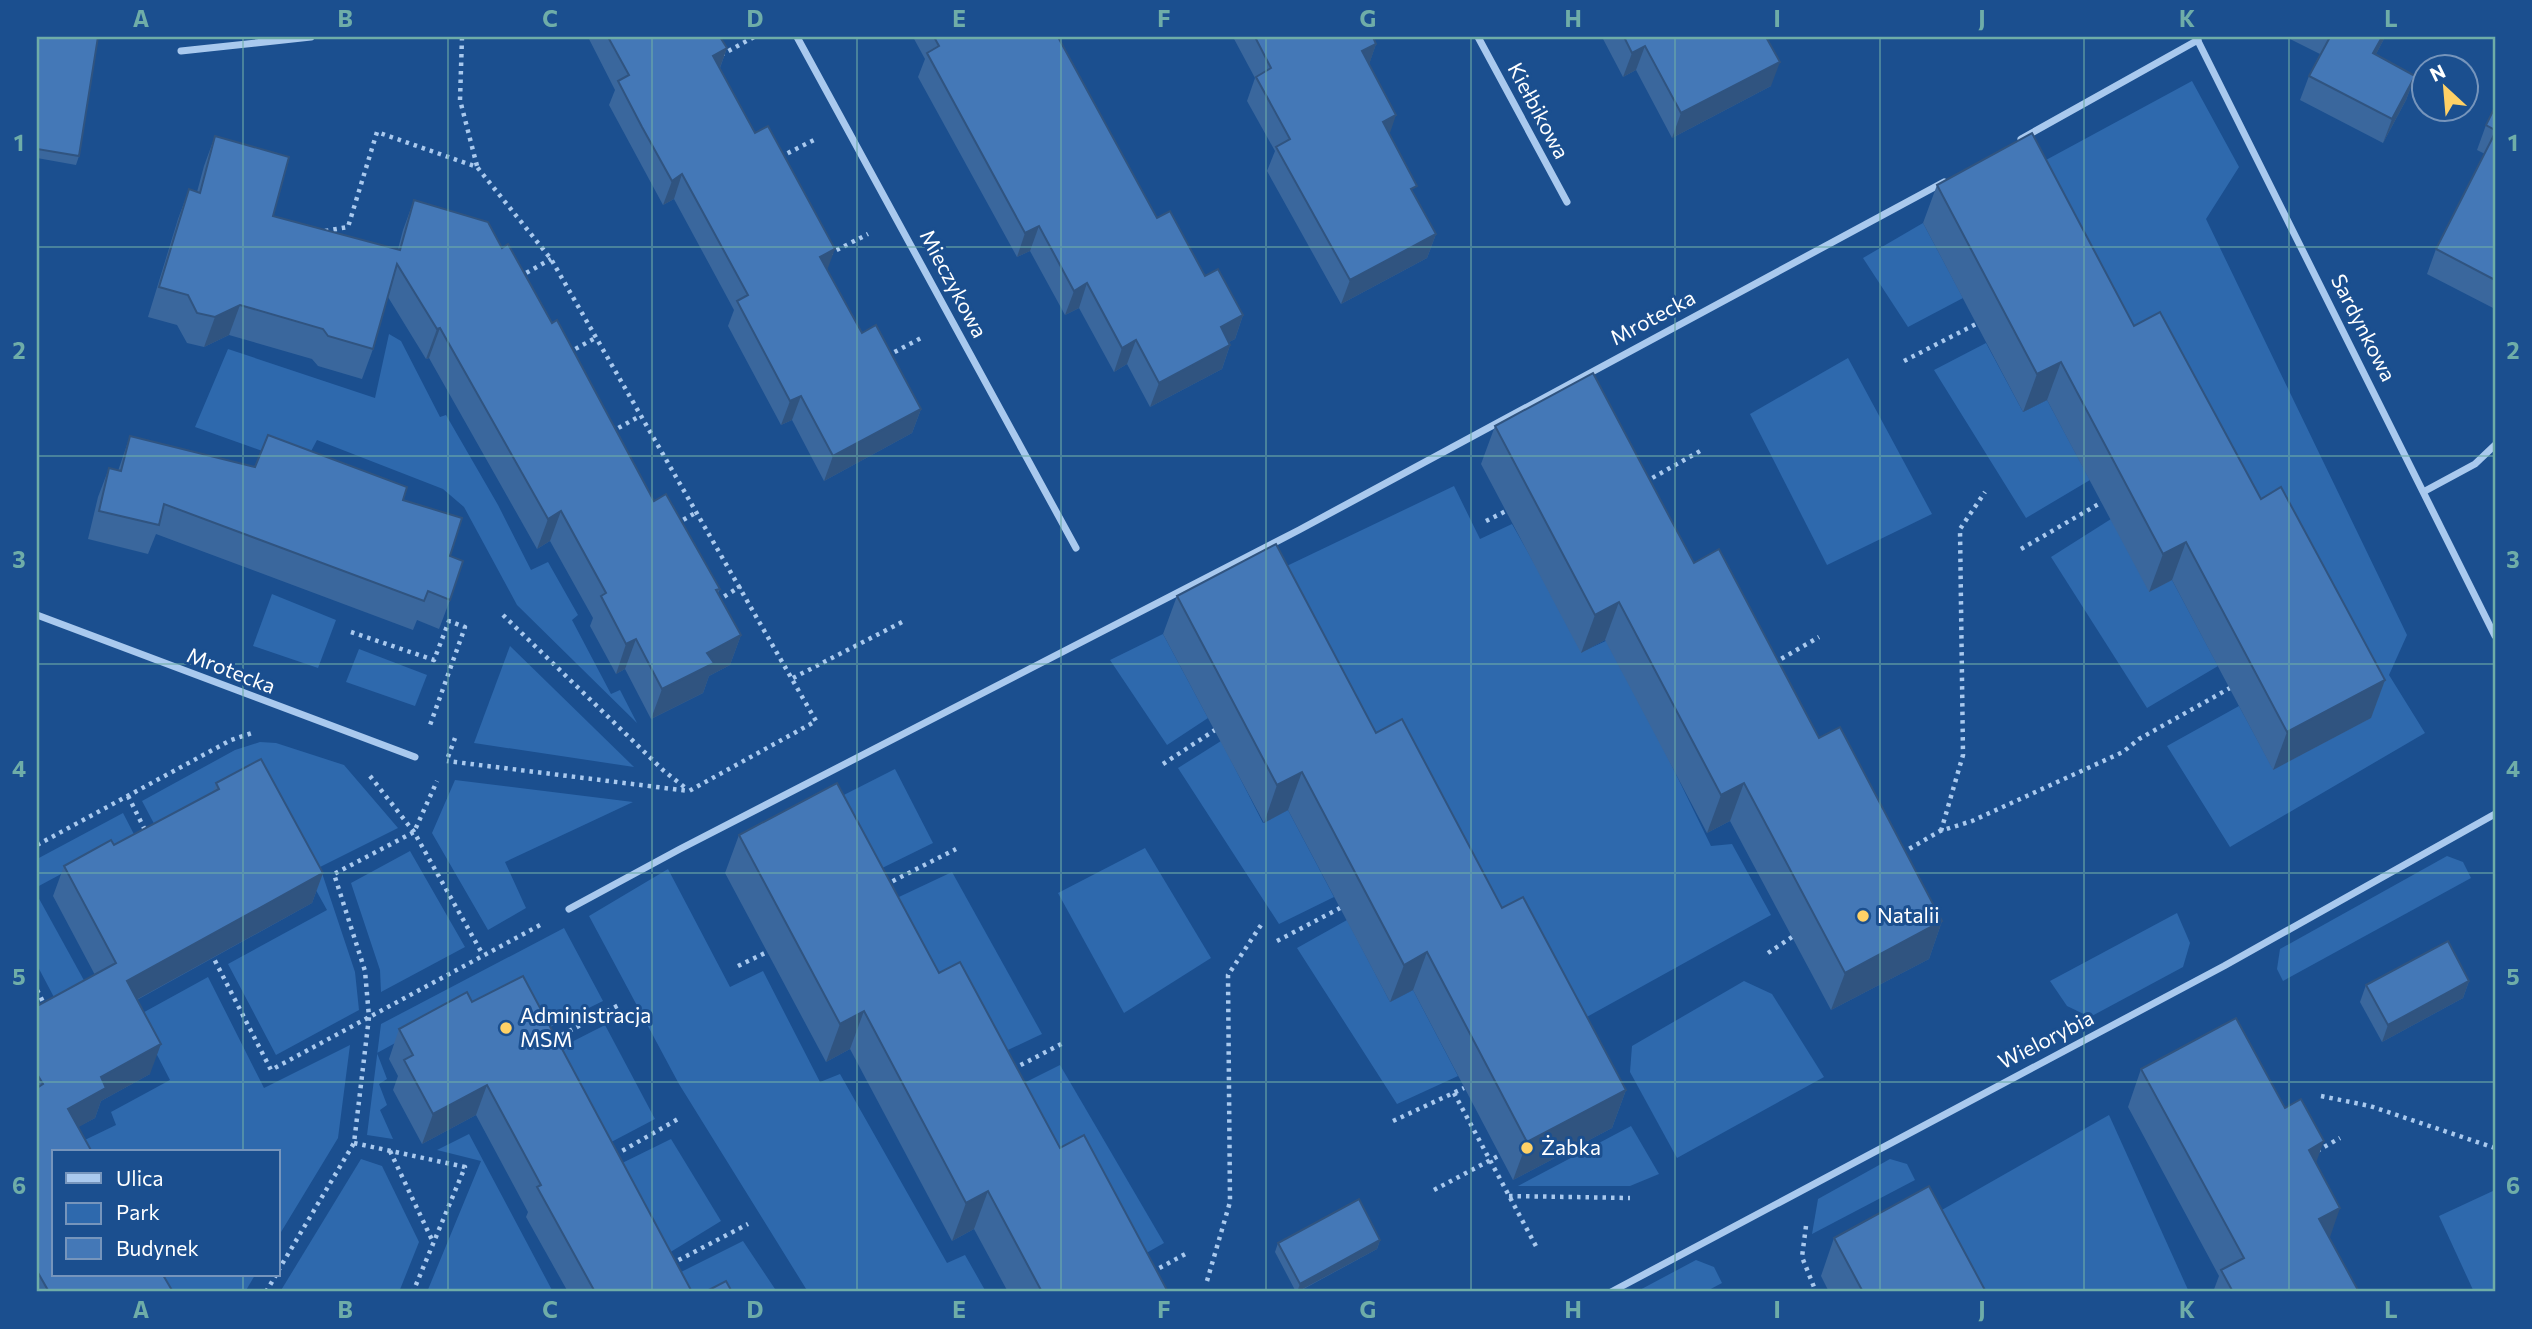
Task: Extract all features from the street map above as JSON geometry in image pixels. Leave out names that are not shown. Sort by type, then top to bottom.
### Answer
[{"type":"street","points":[[181,51],[311,37]]},
{"type":"street","name":"Mieczykowa","points":[[797,37],[1076,548]]},
{"type":"street","name":"Kiełbikowa","points":[[1478,37],[1567,202]]},
{"type":"street","points":[[2018,141],[2197,38]]},
{"type":"street","name":"Sardynkowa","points":[[2197,38],[2495,636]]},
{"type":"street","name":"Mrotecka","points":[[569,909],[1348,503],[1949,179]]},
{"type":"street","points":[[2425,491],[2475,464],[2495,445]]},
{"type":"street","name":"Mrotecka","points":[[37,615],[415,757]]},
{"type":"street","name":"Wielorybia","points":[[1611,1292],[2224,967],[2495,814]]},
{"type":"path","points":[[446,761],[689,791],[816,721],[741,586],[551,259],[477,167],[460,100],[462,37]]},
{"type":"path","points":[[711,60],[754,37]]},
{"type":"path","points":[[323,232],[348,227],[377,132],[477,167]]},
{"type":"path","points":[[779,158],[791,151]]},
{"type":"path","points":[[819,259],[845,245]]},
{"type":"path","points":[[515,279],[551,259]]},
{"type":"path","points":[[1904,361],[1976,324]]},
{"type":"path","points":[[563,355],[597,337]]},
{"type":"path","points":[[874,363],[898,349]]},
{"type":"path","points":[[609,433],[640,416]]},
{"type":"path","points":[[1634,488],[1702,450]]},
{"type":"path","points":[[1940,831],[1963,755],[1960,529],[1985,492]]},
{"type":"path","points":[[2021,549],[2102,502]]},
{"type":"path","points":[[1486,521],[1506,511]]},
{"type":"path","points":[[669,528],[697,512]]},
{"type":"path","points":[[713,603],[741,586]]},
{"type":"path","points":[[503,614],[664,771],[689,791]]},
{"type":"path","points":[[793,678],[905,620]]},
{"type":"path","points":[[351,632],[434,660],[449,621],[465,627],[429,729]]},
{"type":"path","points":[[1763,669],[1819,637]]},
{"type":"path","points":[[1892,858],[1940,831],[1972,821],[2123,752],[2139,738],[2230,688]]},
{"type":"path","points":[[1163,764],[1215,730]]},
{"type":"path","points":[[280,1268],[354,1143],[369,1017],[365,971],[334,874],[414,832],[455,738]]},
{"type":"path","points":[[37,845],[231,740]]},
{"type":"path","points":[[128,796],[151,841]]},
{"type":"path","points":[[414,832],[484,955]]},
{"type":"path","points":[[875,890],[956,849]]},
{"type":"path","points":[[1277,941],[1340,908]]},
{"type":"path","points":[[206,943],[271,1070],[569,909]]},
{"type":"path","points":[[1207,1281],[1230,1202],[1228,975],[1263,922]]},
{"type":"path","points":[[1768,953],[1792,937]]},
{"type":"path","points":[[738,966],[767,951]]},
{"type":"path","points":[[37,990],[48,1011]]},
{"type":"path","points":[[542,1045],[619,1005]]},
{"type":"path","points":[[1011,1069],[1065,1042]]},
{"type":"path","points":[[1393,1122],[1465,1088]]},
{"type":"path","points":[[1454,1093],[1537,1248]]},
{"type":"path","points":[[2321,1096],[2370,1106],[2495,1148]]},
{"type":"path","points":[[606,1160],[678,1119]]},
{"type":"path","points":[[2310,1155],[2340,1138]]},
{"type":"path","points":[[354,1143],[465,1167],[413,1292]]},
{"type":"path","points":[[390,1151],[433,1243]]},
{"type":"path","points":[[1434,1190],[1500,1155]]},
{"type":"path","points":[[1509,1196],[1630,1198]]},
{"type":"path","points":[[663,1268],[748,1224]]},
{"type":"path","points":[[1142,1277],[1189,1252]]},
{"type":"path","points":[[1802,1257],[1816,1292]]},
{"type":"path","points":[[266,1292],[275,1276]]},
{"type":"green space","points":[[2192,81],[2239,167],[2206,219],[2407,635],[2389,675],[2425,733],[2230,847],[2167,746],[2239,706],[2273,769],[2371,717],[2042,219],[2070,205],[2046,160]]},
{"type":"green space","points":[[1923,223],[1963,298],[1908,327],[1863,258]]},
{"type":"green space","points":[[389,334],[401,341],[440,417],[446,415],[498,505],[531,570],[548,562],[578,615],[572,620],[611,694],[620,690],[637,723],[517,605],[464,507],[443,489],[317,440],[308,457],[293,462],[195,427],[228,349],[375,398]]},
{"type":"green space","points":[[1986,343],[2023,412],[2047,400],[2090,480],[2026,518],[1934,370]]},
{"type":"green space","points":[[1848,358],[1932,514],[1827,565],[1750,414]]},
{"type":"green space","points":[[1454,486],[1480,539],[1512,524],[1584,651],[1610,639],[1711,846],[1732,844],[1771,915],[1565,1029],[1350,748],[1268,575]]},
{"type":"green space","points":[[2111,519],[2172,580],[2218,666],[2147,708],[2051,557]]},
{"type":"green space","points":[[272,594],[336,620],[318,668],[253,646]]},
{"type":"green space","points":[[1163,634],[1208,718],[1167,745],[1110,660]]},
{"type":"green space","points":[[510,646],[634,767],[474,743]]},
{"type":"green space","points":[[359,649],[427,675],[415,706],[346,682]]},
{"type":"green space","points":[[1221,741],[1263,823],[1288,810],[1334,897],[1279,924],[1178,768]]},
{"type":"green space","points":[[260,742],[276,743],[344,765],[398,828],[320,867],[355,972],[359,1010],[276,1055],[228,964],[327,910],[253,777],[159,833],[142,801],[235,750]]},
{"type":"green space","points":[[895,769],[933,843],[870,874],[830,802]]},
{"type":"green space","points":[[455,780],[633,802],[505,862],[526,908],[488,930],[432,833]]},
{"type":"green space","points":[[123,813],[139,844],[104,851],[37,887],[37,859]]},
{"type":"green space","points":[[1145,848],[1211,958],[1124,1013],[1058,893]]},
{"type":"green space","points":[[410,851],[465,947],[381,992],[380,970],[351,883]]},
{"type":"green space","points":[[2447,856],[2463,862],[2471,878],[2283,981],[2277,969],[2280,949]]},
{"type":"green space","points":[[668,869],[730,987],[763,971],[820,1082],[840,1074],[947,1263],[965,1255],[986,1292],[808,1292],[679,1084],[589,916]]},
{"type":"green space","points":[[952,872],[1042,1034],[995,1056],[930,986],[884,904]]},
{"type":"green space","points":[[37,895],[86,984],[56,1001],[37,965]]},
{"type":"green space","points":[[2177,913],[2190,943],[2183,967],[2090,1017],[2067,1006],[2050,981]]},
{"type":"green space","points":[[1347,920],[1390,1002],[1413,990],[1458,1076],[1397,1104],[1297,948]]},
{"type":"green space","points":[[564,928],[603,1001],[542,1031],[461,1007],[377,1053],[381,1024]]},
{"type":"green space","points":[[208,977],[264,1088],[350,1045],[338,1138],[280,1234],[280,1150],[66,1149],[116,1125],[111,1112],[170,1080],[137,1016]]},
{"type":"green space","points":[[1744,981],[1772,994],[1824,1077],[1677,1158],[1630,1072],[1632,1046]]},
{"type":"green space","points":[[605,1025],[655,1119],[598,1149],[548,1054]]},
{"type":"green space","points":[[377,1054],[387,1079],[379,1084],[387,1105],[380,1110],[393,1139],[367,1135]]},
{"type":"green space","points":[[1060,1065],[1164,1243],[1134,1260],[1050,1162],[1010,1090]]},
{"type":"green space","points":[[2109,1115],[2189,1292],[1966,1292],[1933,1215]]},
{"type":"green space","points":[[1631,1126],[1659,1174],[1630,1186],[1518,1186]]},
{"type":"green space","points":[[469,1134],[553,1292],[427,1292],[481,1161],[437,1150]]},
{"type":"green space","points":[[671,1139],[721,1221],[664,1256],[612,1168]]},
{"type":"green space","points":[[361,1159],[382,1166],[419,1242],[399,1292],[280,1292]]},
{"type":"green space","points":[[1890,1159],[1907,1164],[1915,1180],[1812,1234],[1818,1199]]},
{"type":"green space","points":[[2495,1190],[2495,1292],[2474,1292],[2439,1216]]},
{"type":"green space","points":[[743,1241],[777,1292],[675,1292],[667,1279]]},
{"type":"green space","points":[[1696,1260],[1714,1267],[1722,1283],[1705,1292],[1636,1292]]},
{"type":"green space","points":[[154,1276],[254,1276],[245,1292],[162,1292]]},
{"type":"building","points":[[37,37],[98,37],[79,156],[37,149]]},
{"type":"building","points":[[608,37],[720,37],[727,48],[713,56],[755,133],[768,126],[835,249],[820,257],[862,333],[876,325],[921,409],[833,456],[801,396],[790,401],[737,301],[748,295],[682,174],[672,181],[642,127],[618,81],[629,75]]},
{"type":"building","points":[[934,37],[1058,37],[1157,218],[1170,211],[1205,276],[1218,269],[1243,315],[1221,327],[1230,345],[1159,383],[1136,340],[1122,348],[1087,283],[1074,291],[1039,226],[1025,233],[927,53],[939,46]]},
{"type":"building","points":[[1255,37],[1373,37],[1376,44],[1362,51],[1396,115],[1383,122],[1417,186],[1411,189],[1436,234],[1350,280],[1276,147],[1290,139],[1256,77],[1271,68]]},
{"type":"building","points":[[1624,37],[1766,37],[1780,62],[1681,113],[1645,46],[1632,53]]},
{"type":"building","points":[[2330,37],[2382,37],[2373,53],[2410,73],[2410,85],[2392,119],[2309,76]]},
{"type":"building","points":[[2495,107],[2495,130],[2486,125]]},
{"type":"building","points":[[2032,133],[2134,326],[2160,312],[2261,499],[2281,487],[2385,680],[2287,732],[2186,542],[2163,554],[2061,362],[2037,374],[1937,185]]},
{"type":"building","points":[[2495,133],[2495,280],[2436,249]]},
{"type":"building","points":[[215,136],[289,157],[273,216],[400,250],[414,200],[488,222],[502,248],[508,244],[552,323],[557,320],[654,501],[666,494],[720,589],[716,590],[741,635],[707,653],[714,663],[662,689],[636,639],[626,644],[601,596],[606,593],[561,511],[548,519],[440,328],[437,329],[397,264],[373,349],[328,336],[323,329],[240,305],[215,317],[197,313],[188,295],[159,287],[189,189],[200,193]]},
{"type":"building","points":[[1593,373],[1694,563],[1719,549],[1819,738],[1840,727],[1942,921],[1845,973],[1744,783],[1721,795],[1619,602],[1595,615],[1495,426]]},
{"type":"building","points":[[268,435],[407,487],[403,500],[462,518],[450,556],[463,561],[450,600],[428,591],[424,601],[164,504],[159,525],[99,511],[109,468],[121,471],[130,436],[255,467]]},
{"type":"building","points":[[1276,544],[1376,733],[1402,719],[1502,908],[1523,897],[1626,1090],[1527,1142],[1427,952],[1404,965],[1302,772],[1277,785],[1177,596]]},
{"type":"building","points":[[261,759],[323,873],[127,981],[161,1044],[101,1077],[106,1088],[68,1109],[91,1150],[52,1150],[52,1276],[164,1276],[173,1292],[49,1292],[37,1271],[37,1088],[43,1084],[37,1074],[37,1006],[116,963],[64,866],[111,840],[114,845],[219,789],[216,783]]},
{"type":"building","points":[[837,783],[939,973],[960,962],[1060,1148],[1084,1135],[1168,1292],[1042,1292],[988,1191],[966,1203],[864,1011],[840,1024],[739,835]]},
{"type":"building","points":[[2448,941],[2469,981],[2388,1025],[2366,985]]},
{"type":"building","points":[[523,976],[692,1292],[595,1292],[537,1187],[541,1185],[487,1085],[433,1114],[404,1060],[413,1055],[399,1029],[467,992],[472,1002]]},
{"type":"building","points":[[2236,1018],[2285,1108],[2301,1099],[2324,1141],[2309,1150],[2340,1208],[2319,1219],[2359,1292],[2233,1292],[2221,1270],[2244,1258],[2141,1069]]},
{"type":"building","points":[[1929,1186],[1986,1292],[1863,1292],[1834,1238]]},
{"type":"building","points":[[1359,1199],[1380,1240],[1300,1284],[1278,1243]]},
{"type":"building","points":[[726,1281],[732,1292],[705,1292]]},
{"type":"place","name":"Natalii","points":[[1863,916]]},
{"type":"place","name":"Administracja MSM","points":[[506,1028]]},
{"type":"place","name":"Żabka","points":[[1527,1148]]}]
